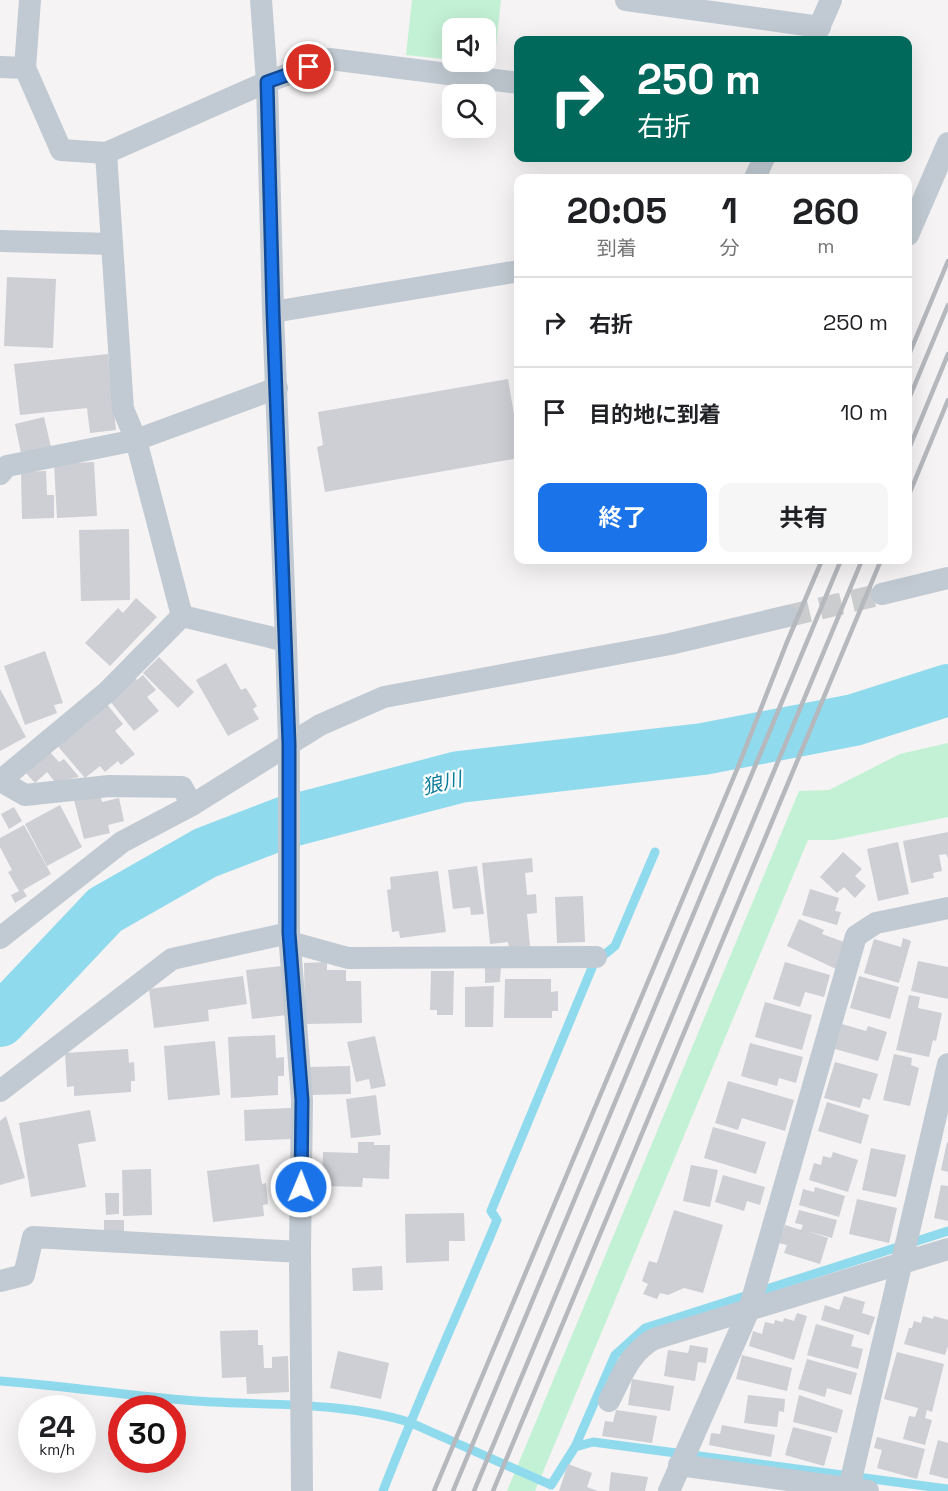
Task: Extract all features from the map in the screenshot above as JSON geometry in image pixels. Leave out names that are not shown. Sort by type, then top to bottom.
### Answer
[{"type":"street","points":[[30,0],[25,68],[61,150],[106,153],[267,82],[330,59],[514,82]]},
{"type":"street","points":[[261,0],[267,82],[273,312],[286,641],[290,938],[302,1100],[300,1252],[302,1491]]},
{"type":"street","points":[[626,0],[817,34],[831,0]]},
{"type":"street","points":[[0,67],[25,68]]},
{"type":"street","points":[[912,226],[948,143]]},
{"type":"street","points":[[106,153],[123,409],[136,440],[182,616]]},
{"type":"street","points":[[0,241],[112,244]]},
{"type":"street","points":[[273,312],[514,272]]},
{"type":"street","points":[[0,474],[7,466],[136,440],[277,388]]},
{"type":"street","points":[[882,594],[948,578]]},
{"type":"street","points":[[182,616],[286,641]]},
{"type":"street","points":[[182,616],[107,692],[0,781],[25,795],[109,786],[182,787],[192,806]]},
{"type":"street","points":[[0,938],[122,842],[192,806],[320,725],[384,698],[670,645],[788,616]]},
{"type":"street","points":[[669,1491],[749,1310],[856,936],[876,924],[948,908]]},
{"type":"street","points":[[0,1091],[172,959],[290,938],[348,958],[596,957]]},
{"type":"street","points":[[679,1465],[858,1490],[901,1263],[948,1064]]},
{"type":"street","points":[[0,1281],[24,1275],[33,1237],[300,1252]]},
{"type":"street","points":[[609,1401],[633,1356],[642,1346],[654,1339],[948,1249]]},
{"type":"green space","points":[[412,0],[501,0],[496,46],[496,18],[442,18],[442,59],[406,55]]},
{"type":"green space","points":[[948,743],[948,817],[834,840],[808,840],[535,1491],[507,1491],[799,791],[829,790],[900,754]]},
{"type":"building","points":[[7,277],[56,279],[53,348],[4,346]]},
{"type":"building","points":[[108,354],[116,430],[90,433],[87,408],[20,415],[14,364]]},
{"type":"building","points":[[508,379],[514,414],[514,459],[325,492],[317,447],[323,445],[318,412]]},
{"type":"building","points":[[44,417],[51,447],[21,453],[15,424]]},
{"type":"building","points":[[94,462],[97,516],[57,518],[54,464]]},
{"type":"building","points":[[46,471],[47,495],[54,495],[54,518],[22,519],[21,472]]},
{"type":"building","points":[[129,529],[130,600],[81,601],[79,530]]},
{"type":"building","points":[[136,598],[157,617],[110,666],[85,643],[118,608],[123,613]]},
{"type":"building","points":[[45,651],[63,703],[54,705],[57,713],[25,725],[4,666]]},
{"type":"building","points":[[159,657],[194,692],[178,708],[143,673]]},
{"type":"building","points":[[226,663],[241,690],[246,688],[257,706],[253,709],[259,719],[228,736],[196,680]]},
{"type":"building","points":[[143,675],[156,690],[147,697],[159,711],[134,731],[109,700],[135,678],[137,680]]},
{"type":"building","points":[[0,689],[26,737],[0,751]]},
{"type":"building","points":[[105,702],[123,724],[115,731],[135,754],[121,765],[118,761],[105,772],[100,766],[85,778],[56,744]]},
{"type":"building","points":[[49,751],[59,762],[64,759],[79,777],[55,782],[47,772],[35,783],[25,772]]},
{"type":"building","points":[[100,793],[102,802],[119,798],[124,821],[108,825],[110,833],[84,839],[74,800]]},
{"type":"building","points":[[60,805],[82,847],[47,866],[25,824]]},
{"type":"building","points":[[14,807],[22,821],[9,829],[1,814]]},
{"type":"building","points":[[24,825],[51,874],[23,890],[27,896],[15,903],[11,895],[19,891],[8,872],[12,870],[0,847],[0,838]]},
{"type":"building","points":[[948,832],[948,859],[946,854],[939,855],[942,871],[933,873],[934,878],[911,883],[903,841]]},
{"type":"building","points":[[898,842],[909,894],[878,901],[867,849]]},
{"type":"building","points":[[843,852],[862,869],[855,876],[866,886],[855,898],[844,887],[837,893],[820,877]]},
{"type":"building","points":[[532,858],[533,872],[525,873],[527,895],[536,894],[537,913],[527,914],[530,946],[509,948],[508,942],[490,944],[482,863]]},
{"type":"building","points":[[477,866],[484,914],[471,915],[470,907],[453,909],[448,870]]},
{"type":"building","points":[[438,871],[446,932],[400,938],[399,931],[392,932],[387,890],[391,889],[390,877]]},
{"type":"building","points":[[810,889],[839,898],[835,911],[841,912],[837,925],[802,915]]},
{"type":"building","points":[[583,896],[585,942],[557,943],[555,897]]},
{"type":"building","points":[[799,919],[824,930],[822,934],[844,942],[836,969],[787,946]]},
{"type":"building","points":[[903,938],[911,941],[899,983],[864,973],[874,939],[901,947]]},
{"type":"building","points":[[918,961],[948,967],[948,999],[911,991]]},
{"type":"building","points":[[327,962],[327,970],[346,970],[346,981],[361,981],[362,1023],[305,1024],[304,963]]},
{"type":"building","points":[[785,962],[830,975],[824,997],[805,992],[800,1007],[773,999]]},
{"type":"building","points":[[485,963],[501,964],[500,982],[485,983]]},
{"type":"building","points":[[282,966],[287,1015],[252,1019],[246,970]]},
{"type":"building","points":[[431,971],[454,971],[453,1015],[437,1015],[437,1010],[430,1010]]},
{"type":"building","points":[[243,976],[247,1004],[208,1010],[209,1021],[154,1028],[149,989]]},
{"type":"building","points":[[859,976],[899,987],[890,1019],[850,1008]]},
{"type":"building","points":[[505,979],[551,979],[551,992],[558,991],[558,1011],[552,1011],[552,1018],[504,1018]]},
{"type":"building","points":[[494,986],[493,1027],[465,1027],[465,987]]},
{"type":"building","points":[[909,995],[920,997],[918,1008],[942,1013],[936,1041],[933,1040],[929,1057],[896,1050]]},
{"type":"building","points":[[765,1002],[812,1015],[802,1050],[755,1037]]},
{"type":"building","points":[[842,1024],[866,1031],[868,1026],[887,1032],[878,1061],[835,1049]]},
{"type":"building","points":[[275,1035],[276,1058],[284,1057],[284,1076],[278,1076],[278,1095],[231,1098],[228,1037]]},
{"type":"building","points":[[375,1036],[386,1086],[371,1089],[369,1079],[356,1082],[347,1042]]},
{"type":"building","points":[[215,1041],[220,1095],[168,1100],[164,1046]]},
{"type":"building","points":[[750,1043],[803,1057],[796,1083],[779,1078],[777,1086],[741,1076]]},
{"type":"building","points":[[128,1049],[129,1063],[134,1062],[135,1081],[131,1081],[131,1092],[74,1096],[74,1086],[67,1087],[65,1053]]},
{"type":"building","points":[[894,1054],[912,1058],[911,1065],[919,1068],[910,1106],[883,1100]]},
{"type":"building","points":[[835,1062],[878,1074],[870,1100],[863,1098],[860,1108],[824,1098]]},
{"type":"building","points":[[350,1066],[351,1094],[310,1095],[308,1067]]},
{"type":"building","points":[[728,1081],[794,1100],[785,1131],[742,1118],[738,1130],[715,1123]]},
{"type":"building","points":[[376,1095],[381,1135],[351,1138],[346,1099]]},
{"type":"building","points":[[827,1102],[869,1115],[861,1144],[818,1131]]},
{"type":"building","points":[[291,1108],[292,1139],[245,1141],[244,1110]]},
{"type":"building","points":[[90,1110],[96,1141],[78,1144],[86,1187],[31,1197],[19,1123]]},
{"type":"building","points":[[6,1116],[25,1178],[0,1185],[0,1121]]},
{"type":"building","points":[[713,1127],[766,1142],[756,1174],[704,1158]]},
{"type":"building","points":[[358,1142],[390,1145],[389,1179],[363,1178],[362,1187],[322,1186],[323,1152],[358,1153]]},
{"type":"building","points":[[948,1142],[948,1172],[941,1170]]},
{"type":"building","points":[[871,1148],[906,1155],[896,1197],[862,1190]]},
{"type":"building","points":[[833,1152],[858,1160],[848,1192],[809,1180],[814,1163],[821,1165],[823,1156],[831,1158]]},
{"type":"building","points":[[259,1164],[262,1184],[266,1183],[268,1204],[263,1205],[264,1216],[213,1222],[207,1171]]},
{"type":"building","points":[[691,1165],[718,1170],[710,1207],[683,1201]]},
{"type":"building","points":[[151,1169],[152,1215],[123,1216],[122,1170]]},
{"type":"building","points":[[723,1175],[765,1187],[760,1205],[747,1201],[744,1211],[715,1202]]},
{"type":"building","points":[[941,1185],[948,1186],[948,1221],[934,1218]]},
{"type":"building","points":[[815,1187],[845,1196],[839,1217],[799,1205],[803,1189],[814,1192]]},
{"type":"building","points":[[105,1193],[119,1193],[119,1214],[106,1215]]},
{"type":"building","points":[[857,1199],[897,1208],[889,1243],[849,1234]]},
{"type":"building","points":[[674,1210],[723,1225],[703,1293],[684,1288],[668,1295],[660,1293],[657,1299],[643,1294],[648,1284],[642,1281],[649,1261],[657,1263]]},
{"type":"building","points":[[799,1210],[837,1220],[832,1238],[807,1231],[828,1238],[820,1264],[784,1253],[787,1245],[779,1243],[785,1225],[801,1230],[803,1225],[795,1223]]},
{"type":"building","points":[[464,1213],[465,1241],[449,1241],[449,1261],[406,1263],[405,1214]]},
{"type":"building","points":[[104,1220],[124,1220],[124,1231],[104,1231]]},
{"type":"building","points":[[382,1266],[383,1290],[353,1291],[352,1268]]},
{"type":"building","points":[[844,1296],[865,1302],[862,1313],[875,1317],[869,1335],[821,1320],[825,1305],[839,1310]]},
{"type":"building","points":[[797,1313],[807,1316],[794,1360],[749,1346],[753,1331],[762,1334],[765,1322],[774,1324],[775,1320],[783,1322],[784,1318],[794,1321]]},
{"type":"building","points":[[923,1316],[948,1320],[948,1346],[945,1355],[904,1344],[909,1328],[912,1328],[914,1321],[921,1323]]},
{"type":"building","points":[[816,1324],[854,1335],[851,1346],[863,1349],[858,1369],[807,1355]]},
{"type":"building","points":[[258,1330],[258,1345],[263,1345],[264,1368],[272,1368],[272,1357],[288,1356],[289,1392],[247,1394],[246,1377],[222,1378],[220,1331]]},
{"type":"building","points":[[690,1345],[708,1348],[706,1363],[698,1362],[695,1381],[664,1376],[668,1350],[688,1353]]},
{"type":"building","points":[[338,1351],[389,1363],[381,1399],[330,1388]]},
{"type":"building","points":[[897,1352],[944,1364],[932,1412],[927,1410],[925,1418],[932,1420],[925,1445],[903,1439],[909,1416],[915,1417],[918,1408],[884,1399]]},
{"type":"building","points":[[742,1355],[792,1368],[787,1391],[736,1379]]},
{"type":"building","points":[[807,1359],[857,1373],[851,1395],[827,1388],[825,1397],[798,1389]]},
{"type":"building","points":[[632,1379],[674,1386],[670,1411],[628,1405]]},
{"type":"building","points":[[748,1395],[785,1399],[784,1412],[779,1411],[777,1427],[744,1423]]},
{"type":"building","points":[[799,1395],[843,1410],[837,1433],[793,1422]]},
{"type":"building","points":[[616,1410],[657,1416],[652,1443],[602,1436],[605,1421],[613,1422]]},
{"type":"building","points":[[722,1425],[775,1435],[771,1457],[709,1445],[711,1433],[720,1434]]},
{"type":"building","points":[[793,1427],[832,1437],[824,1466],[785,1455]]},
{"type":"building","points":[[877,1437],[925,1449],[917,1479],[877,1468],[882,1450],[874,1448]]},
{"type":"building","points":[[938,1440],[948,1443],[948,1479],[929,1474]]},
{"type":"building","points":[[568,1464],[592,1473],[587,1487],[598,1491],[559,1491]]},
{"type":"building","points":[[611,1472],[648,1477],[645,1491],[609,1491]]},
{"type":"waterway","name":"狼川","points":[[0,1021],[105,910],[205,853],[283,823],[459,777],[703,749],[854,720],[948,690]]},
{"type":"waterway","points":[[383,1491],[497,1220],[491,1211],[594,963],[615,946],[655,852]]},
{"type":"waterway","points":[[0,1381],[196,1401],[330,1407],[383,1415],[409,1422],[551,1485],[575,1447],[615,1355],[645,1328],[948,1231]]},
{"type":"waterway","points":[[575,1447],[593,1442],[948,1489]]},
{"type":"tunnel","points":[[788,616],[882,594]]},
{"type":"railway","points":[[912,347],[948,261]]},
{"type":"railway","points":[[912,391],[948,305]]},
{"type":"railway","points":[[912,441],[948,354]]},
{"type":"railway","points":[[912,487],[948,400]]},
{"type":"railway","points":[[434,1491],[738,767],[820,564]]},
{"type":"railway","points":[[453,1491],[839,564]]},
{"type":"railway","points":[[474,1491],[860,564]]},
{"type":"railway","points":[[493,1491],[879,564]]},
{"type":"route","points":[[301,1187],[302,1100],[289,933],[289,744],[267,82],[309,67]]}]
